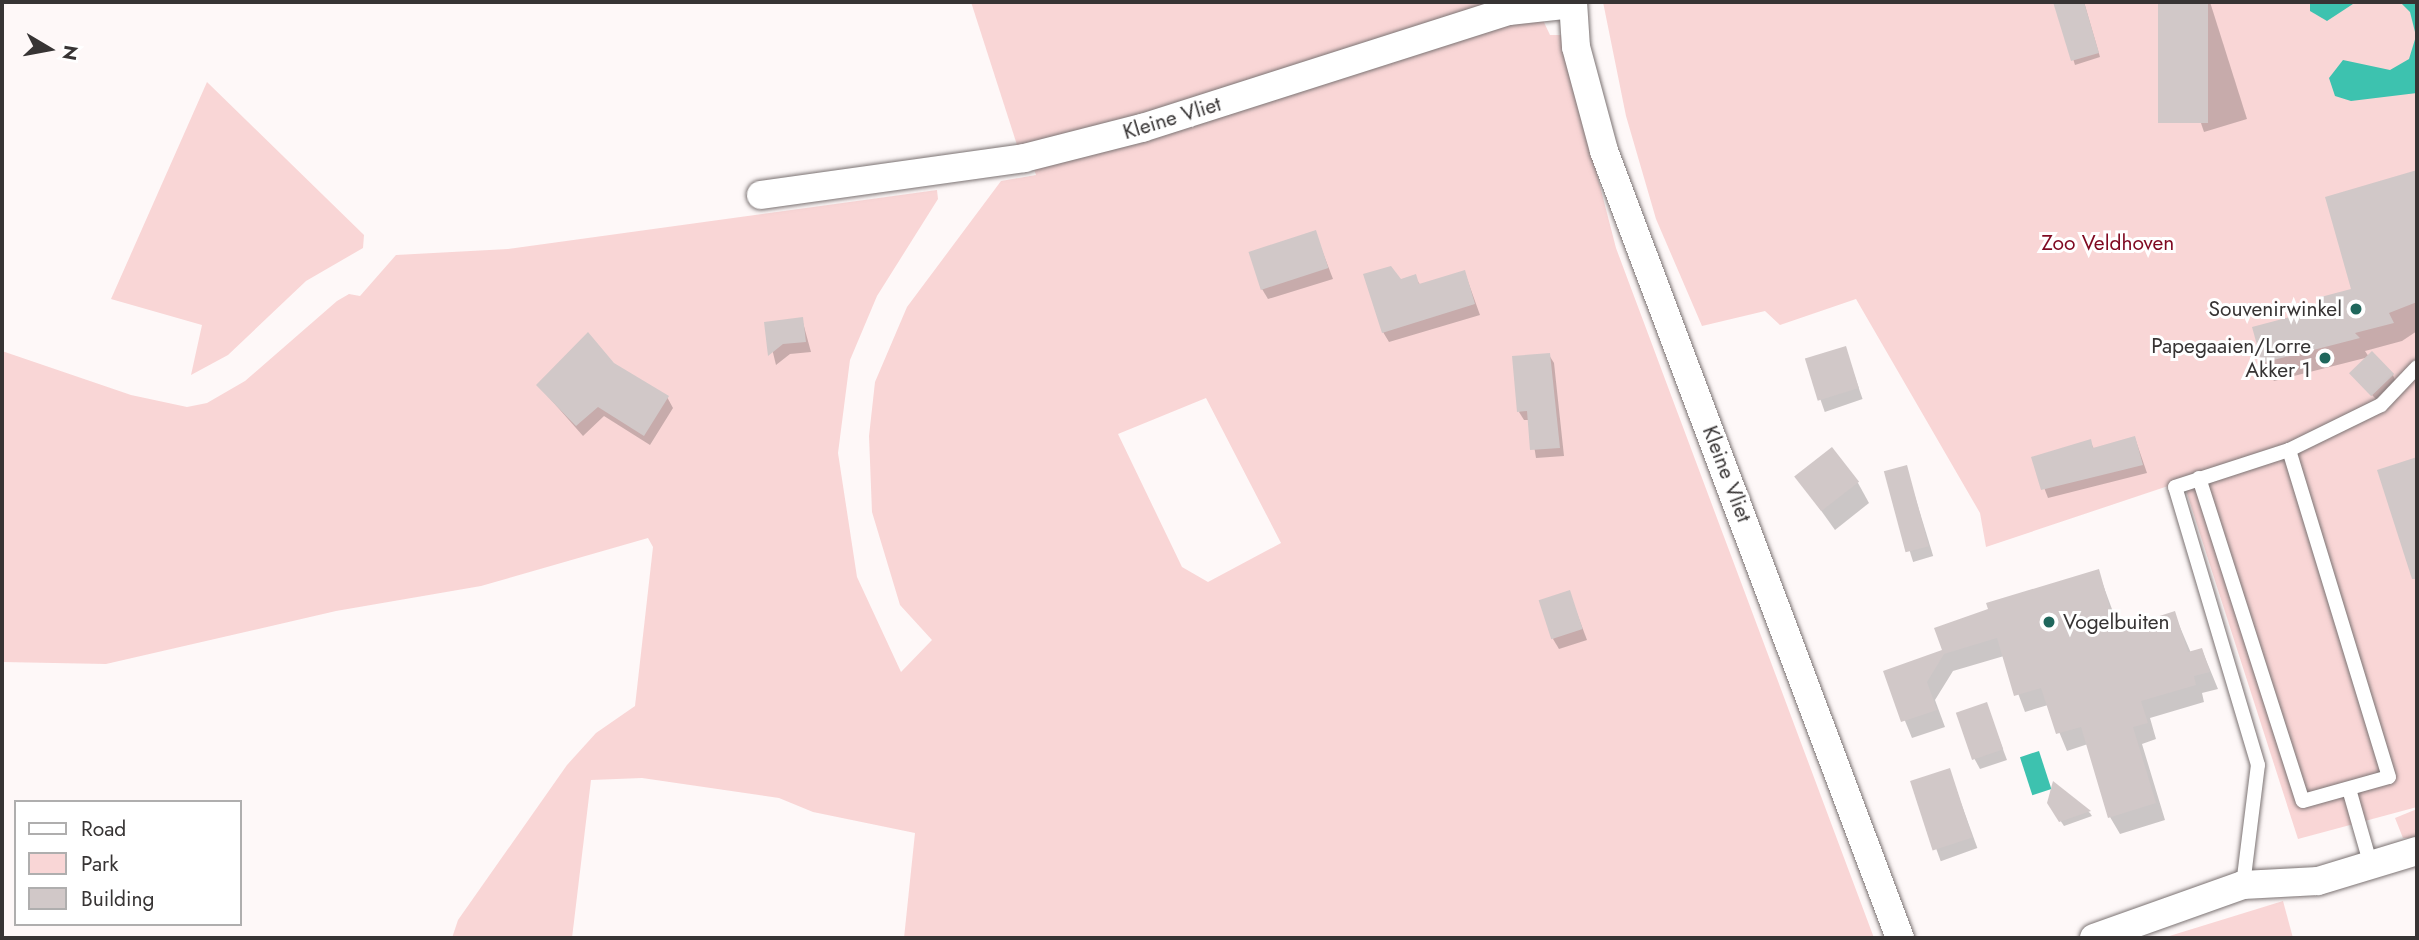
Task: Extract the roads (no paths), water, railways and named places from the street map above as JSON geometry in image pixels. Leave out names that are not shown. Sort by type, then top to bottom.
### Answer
[{"type":"street","name":"Kleine Vliet","points":[[761,195],[1024,158],[1142,128],[1508,11],[1573,3],[1576,47],[1604,151],[1900,938]]},
{"type":"street","points":[[2094,938],[2243,885],[2318,881],[2370,862],[2417,851]]},
{"type":"lane","points":[[2243,885],[2258,765],[2175,487],[2289,450],[2381,404],[2417,367]]},
{"type":"lane","points":[[2199,478],[2304,801],[2389,777],[2289,450]]},
{"type":"lane","points":[[2349,789],[2370,862]]},
{"type":"place","name":"Souvenirwinkel","points":[[2356,309]]},
{"type":"place","name":"Papegaaien/Lorre Akker 1","points":[[2325,358]]},
{"type":"place","name":"Vogelbuiten","points":[[2049,622]]},
{"type":"park label","name":"Zoo Veldhoven","points":[[2108,243]]}]
